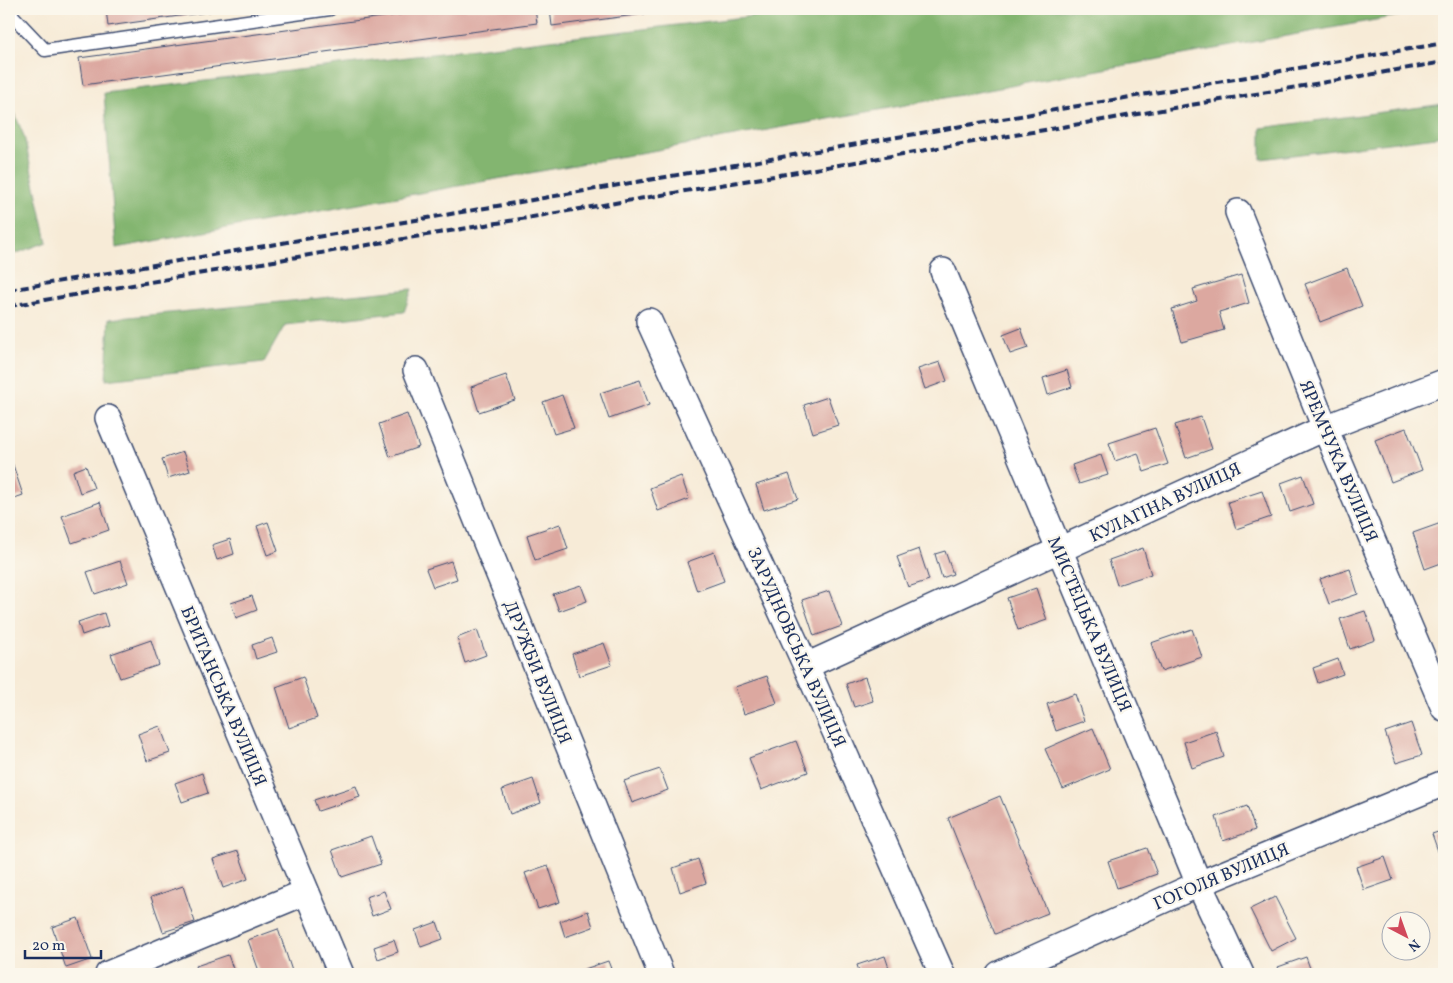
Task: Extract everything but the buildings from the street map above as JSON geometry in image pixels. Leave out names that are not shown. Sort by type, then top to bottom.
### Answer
[{"type":"street","name":"ЯРЕМЧУКА ВУЛИЦЯ","points":[[1238,212],[1325,428],[1444,708]]},
{"type":"street","name":"МИСТЕЦЬКА ВУЛИЦЯ","points":[[943,270],[1199,884],[1242,974]]},
{"type":"street","name":"ЗАРУДНОВСЬКА ВУЛИЦЯ","points":[[649,321],[806,666],[942,974]]},
{"type":"street","name":"ДРУЖБИ ВУЛИЦЯ","points":[[416,370],[661,974]]},
{"type":"street","name":"КУЛАГІНА ВУЛИЦЯ","points":[[806,666],[1325,428],[1444,382]]},
{"type":"street","name":"БРИТАНСЬКА ВУЛИЦЯ","points":[[108,418],[340,974]]},
{"type":"street","name":"ГОГОЛЯ ВУЛИЦЯ","points":[[999,974],[1199,884],[1444,783]]},
{"type":"street","points":[[108,974],[306,892]]},
{"type":"lane","points":[[9,12],[45,50],[330,9]]},
{"type":"green space","points":[[797,9],[1436,9],[116,248],[104,93],[753,16]]},
{"type":"green space","points":[[9,100],[24,136],[47,242],[9,256]]},
{"type":"green space","points":[[1444,104],[1444,136],[1261,159],[1261,128]]},
{"type":"green space","points":[[412,289],[404,312],[285,325],[264,362],[106,380],[109,319]]},
{"type":"railway","points":[[9,290],[1444,43]]},
{"type":"railway","points":[[9,306],[1444,62]]}]
